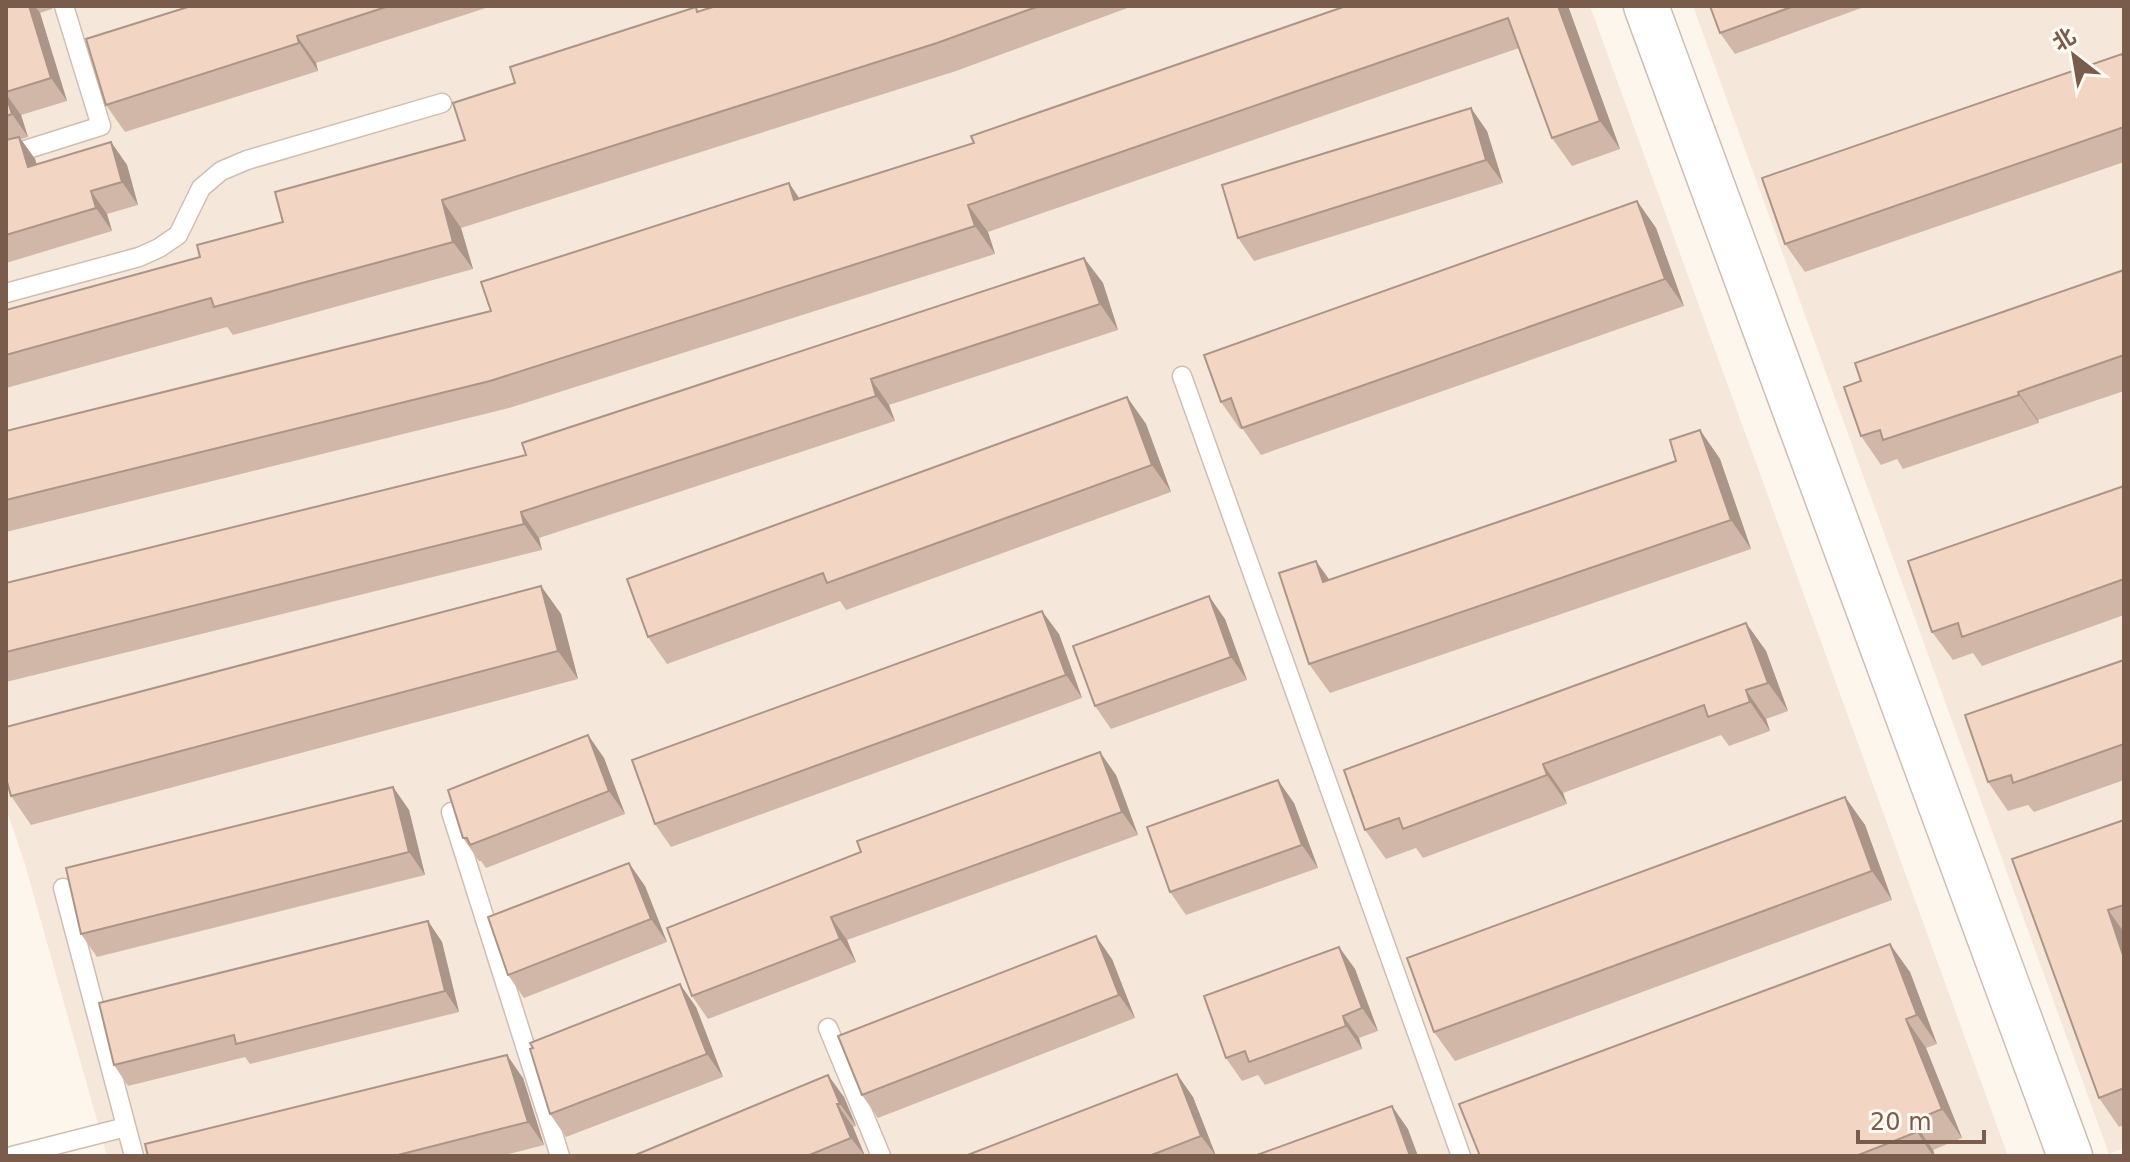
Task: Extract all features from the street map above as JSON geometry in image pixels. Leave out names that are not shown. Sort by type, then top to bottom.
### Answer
[{"type":"street","points":[[1646,6],[2070,1156]]},
{"type":"lane","points":[[6,156],[101,126],[64,6]]},
{"type":"lane","points":[[6,293],[139,257],[159,248],[178,235],[201,188],[221,171],[247,160],[442,103]]},
{"type":"lane","points":[[1182,376],[1461,1156]]},
{"type":"lane","points":[[451,812],[560,1156]]},
{"type":"lane","points":[[63,888],[134,1156]]},
{"type":"lane","points":[[828,1028],[881,1156]]},
{"type":"lane","points":[[12,1156],[126,1127]]},
{"type":"shaded area","points":[[6,6],[1590,6],[2008,1156],[107,1156],[24,861],[6,808]]},
{"type":"shaded area","points":[[1693,6],[2124,6],[2124,1148],[2109,1154]]},
{"type":"building","points":[[6,6],[29,6],[51,78],[6,92]]},
{"type":"building","points":[[191,6],[389,6],[297,36],[299,43],[106,105],[86,39]]},
{"type":"building","points":[[716,6],[1039,6],[937,43],[442,200],[453,242],[214,307],[211,298],[6,355],[6,310],[200,257],[197,245],[283,222],[275,192],[465,140],[453,103],[515,83],[510,67],[696,7],[697,12]]},
{"type":"building","points":[[1346,6],[1558,6],[1600,121],[1552,138],[1508,18],[968,205],[975,226],[490,381],[6,500],[6,431],[491,311],[481,282],[789,183],[794,200],[974,143],[971,136]]},
{"type":"building","points":[[1710,6],[1794,6],[1720,33]]},
{"type":"building","points":[[2122,54],[2124,127],[1785,244],[1762,178]]},
{"type":"building","points":[[6,95],[12,114],[6,116]]},
{"type":"building","points":[[1471,108],[1486,160],[1238,238],[1222,185]]},
{"type":"building","points":[[19,137],[28,167],[111,142],[122,182],[91,191],[96,208],[6,235],[6,140]]},
{"type":"building","points":[[1637,201],[1665,279],[1242,428],[1231,398],[1221,402],[1204,355]]},
{"type":"building","points":[[1084,258],[1100,304],[871,379],[876,396],[521,512],[524,524],[6,652],[6,583],[526,455],[522,443]]},
{"type":"building","points":[[2124,270],[2124,355],[2018,392],[2019,395],[1883,440],[1880,430],[1861,436],[1844,387],[1861,381],[1855,363]]},
{"type":"building","points":[[1127,397],[1152,465],[827,583],[823,573],[648,637],[627,579]]},
{"type":"building","points":[[1700,430],[1731,520],[1309,664],[1279,573],[1316,561],[1323,582],[1676,461],[1670,440]]},
{"type":"building","points":[[2124,486],[2124,579],[1962,637],[1958,623],[1932,632],[1908,561]]},
{"type":"building","points":[[541,586],[558,651],[11,796],[6,778],[6,727]]},
{"type":"building","points":[[1209,596],[1231,657],[1095,706],[1073,646]]},
{"type":"building","points":[[1042,611],[1066,675],[655,824],[632,760]]},
{"type":"building","points":[[1746,623],[1768,683],[1746,690],[1750,702],[1708,717],[1704,705],[1543,764],[1547,775],[1403,829],[1399,818],[1365,830],[1344,770]]},
{"type":"building","points":[[2124,660],[2124,744],[2013,783],[2011,775],[1988,782],[1965,715]]},
{"type":"building","points":[[588,735],[609,791],[470,845],[467,838],[463,838],[448,790]]},
{"type":"building","points":[[1100,752],[1122,812],[831,917],[840,939],[692,996],[667,928],[861,852],[857,841]]},
{"type":"building","points":[[1278,780],[1302,845],[1170,892],[1147,827]]},
{"type":"building","points":[[393,787],[409,852],[81,934],[66,868]]},
{"type":"building","points":[[1845,797],[1872,871],[1434,1032],[1407,958]]},
{"type":"building","points":[[2124,820],[2124,905],[2108,910],[2124,958],[2124,1088],[2099,1098],[2012,859]]},
{"type":"building","points":[[629,863],[651,919],[508,975],[488,917]]},
{"type":"building","points":[[428,921],[445,991],[236,1044],[234,1035],[114,1065],[99,1003]]},
{"type":"building","points":[[1096,936],[1119,995],[862,1095],[838,1036]]},
{"type":"building","points":[[1890,944],[1917,1015],[1906,1019],[1942,1109],[1913,1121],[1917,1132],[1856,1156],[1480,1156],[1459,1104]]},
{"type":"building","points":[[1339,947],[1362,1008],[1343,1016],[1346,1026],[1249,1062],[1245,1051],[1226,1058],[1204,996]]},
{"type":"building","points":[[680,984],[707,1054],[550,1114],[530,1043]]},
{"type":"building","points":[[507,1055],[528,1122],[394,1156],[148,1156],[145,1144]]},
{"type":"building","points":[[1177,1074],[1201,1136],[1149,1156],[965,1156]]},
{"type":"building","points":[[828,1075],[851,1138],[807,1156],[633,1156]]},
{"type":"building","points":[[1392,1106],[1410,1156],[1257,1155]]}]
